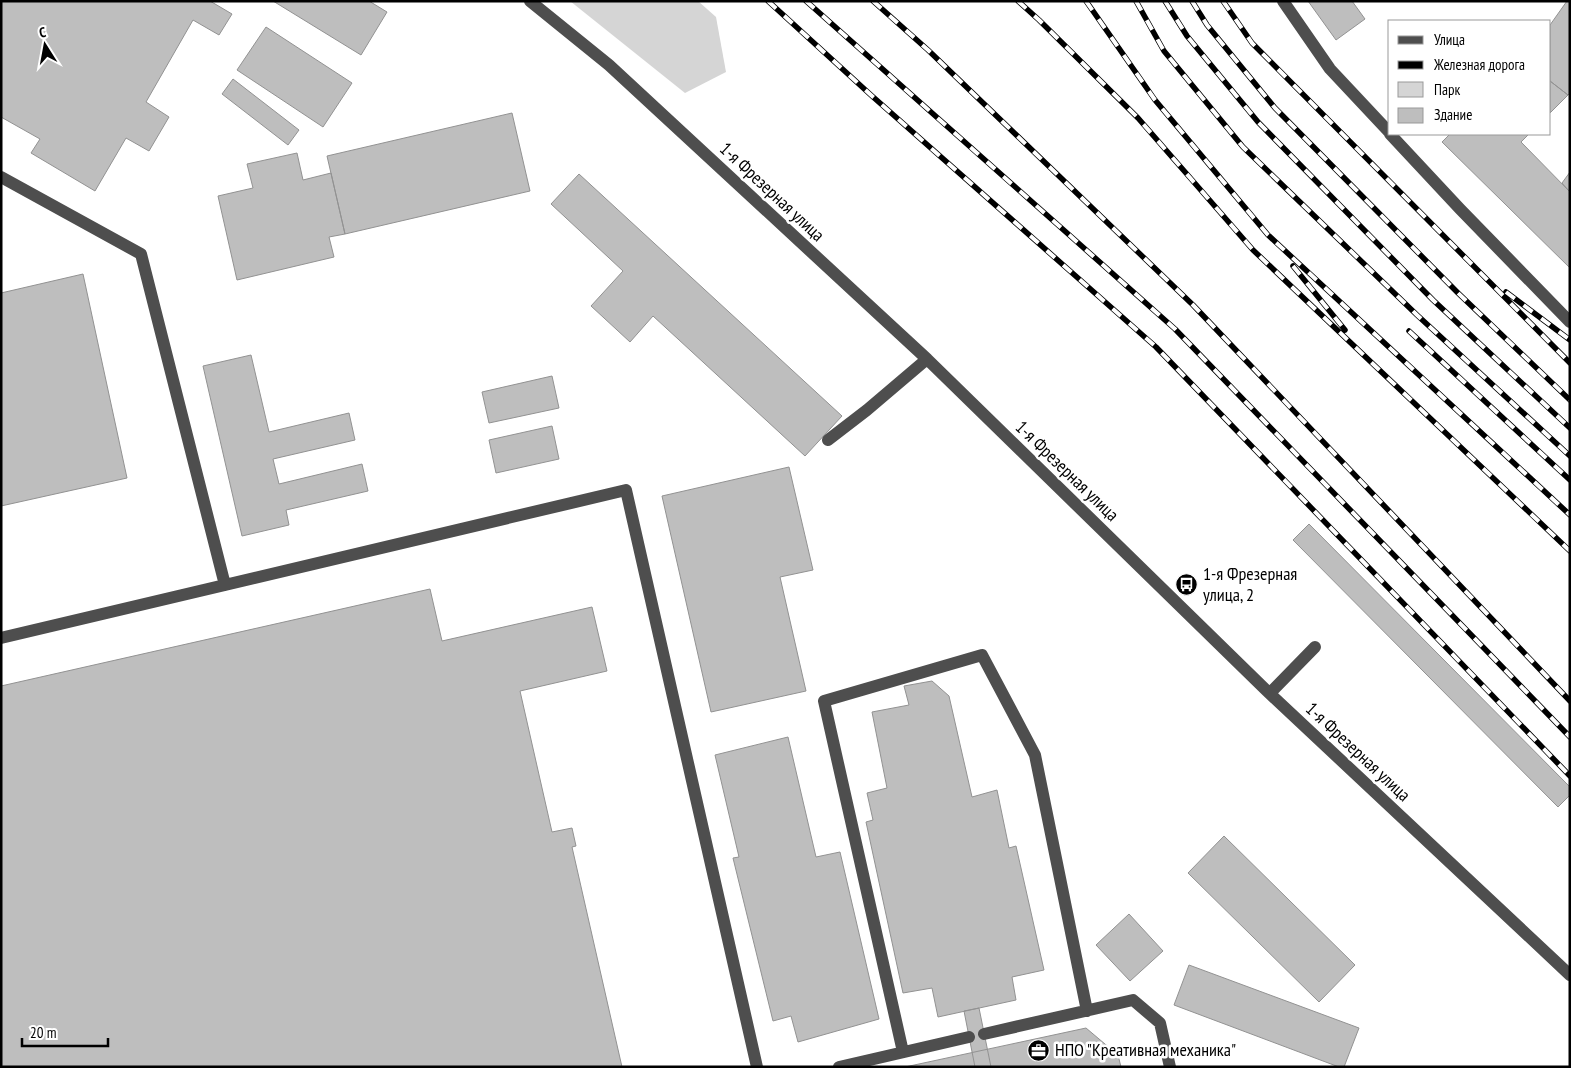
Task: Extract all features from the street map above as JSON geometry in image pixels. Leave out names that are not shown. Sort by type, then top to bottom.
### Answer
[{"type":"street","name":"1-я Фрезерная улица","points":[[530,1],[609,65],[927,358],[1270,693],[1570,975]]},
{"type":"street","points":[[1283,1],[1330,69],[1388,132]]},
{"type":"street","points":[[1391,135],[1570,322]]},
{"type":"street","points":[[1,177],[141,254],[225,585]]},
{"type":"street","points":[[828,440],[867,410],[927,358]]},
{"type":"street","points":[[1,638],[626,490],[757,1067]]},
{"type":"street","points":[[1270,693],[1316,647]]},
{"type":"street","points":[[903,1052],[824,701],[982,654],[1035,755],[1087,1011]]},
{"type":"street","points":[[984,1034],[1133,1000],[1160,1023],[1170,1067]]},
{"type":"street","points":[[839,1067],[969,1037]]},
{"type":"green space","points":[[570,1],[698,1],[716,17],[726,72],[685,93]]},
{"type":"building","points":[[1,1],[210,1],[232,14],[219,35],[193,20],[146,102],[169,117],[149,151],[126,138],[95,191],[31,153],[40,139],[1,117]]},
{"type":"building","points":[[273,1],[369,1],[387,12],[361,55]]},
{"type":"building","points":[[1308,1],[1352,1],[1365,19],[1336,40]]},
{"type":"building","points":[[1567,1],[1570,1],[1570,93],[1568,95],[1551,82],[1551,24]]},
{"type":"building","points":[[266,27],[352,83],[323,127],[237,70]]},
{"type":"building","points":[[233,79],[299,130],[288,145],[222,94]]},
{"type":"building","points":[[1551,82],[1568,95],[1551,112]]},
{"type":"building","points":[[512,113],[530,191],[345,234],[327,156]]},
{"type":"building","points":[[1449,135],[1528,135],[1521,142],[1570,192],[1570,268],[1442,142]]},
{"type":"building","points":[[297,153],[303,180],[331,173],[345,234],[329,237],[334,257],[237,280],[218,196],[253,188],[247,164]]},
{"type":"building","points":[[1570,172],[1570,192],[1562,183]]},
{"type":"building","points":[[579,174],[842,416],[805,456],[653,316],[630,342],[591,306],[623,271],[551,204]]},
{"type":"building","points":[[83,274],[127,478],[1,506],[1,293]]},
{"type":"building","points":[[251,355],[269,432],[349,413],[355,440],[273,459],[279,484],[362,464],[368,491],[286,510],[289,525],[242,536],[203,366]]},
{"type":"building","points":[[552,376],[559,408],[489,423],[482,392]]},
{"type":"building","points":[[552,426],[559,459],[496,473],[489,440]]},
{"type":"building","points":[[789,467],[813,570],[780,577],[806,691],[711,712],[662,496]]},
{"type":"building","points":[[1309,524],[1570,787],[1570,795],[1558,807],[1293,540]]},
{"type":"building","points":[[430,589],[442,641],[592,607],[607,671],[520,691],[552,832],[572,828],[576,846],[572,847],[622,1067],[1,1067],[1,686]]},
{"type":"building","points":[[932,681],[949,696],[972,797],[997,790],[1009,848],[1016,846],[1044,970],[1012,977],[1016,1000],[938,1017],[932,988],[903,993],[866,822],[873,820],[867,793],[887,788],[872,712],[909,705],[904,686]]},
{"type":"building","points":[[788,737],[816,857],[840,852],[879,1019],[798,1042],[791,1016],[773,1021],[733,858],[739,857],[715,755]]},
{"type":"building","points":[[1224,836],[1355,965],[1319,1002],[1188,873]]},
{"type":"building","points":[[1129,914],[1163,951],[1130,981],[1096,945]]},
{"type":"building","points":[[1189,965],[1359,1028],[1344,1067],[1339,1067],[1174,1005]]},
{"type":"building","points":[[979,1008],[991,1067],[975,1067],[964,1011]]},
{"type":"building","points":[[1086,1028],[1118,1055],[1121,1067],[905,1067]]},
{"type":"railway","points":[[768,1],[872,96],[1156,347],[1570,776]]},
{"type":"railway","points":[[806,1],[1175,329],[1570,737]]},
{"type":"railway","points":[[873,1],[928,50],[1193,305],[1570,701]]},
{"type":"railway","points":[[1018,1],[1138,118],[1253,250],[1570,551]]},
{"type":"railway","points":[[1086,1],[1155,100],[1268,235],[1570,515]]},
{"type":"railway","points":[[1136,1],[1164,51],[1243,147],[1417,315],[1570,456]]},
{"type":"railway","points":[[1165,1],[1187,36],[1258,122],[1433,300],[1570,428]]},
{"type":"railway","points":[[1192,1],[1207,25],[1275,108],[1458,293],[1570,400]]},
{"type":"railway","points":[[1223,1],[1252,43],[1570,363]]},
{"type":"railway","points":[[1293,266],[1345,330]]},
{"type":"railway","points":[[1506,292],[1570,340]]},
{"type":"railway","points":[[1409,331],[1570,480]]},
{"type":"place","name":"1-я Фрезерная улица, 2","points":[[1187,584]]},
{"type":"place","name":"НПО \"Креативная механика\"","points":[[1039,1050]]}]
